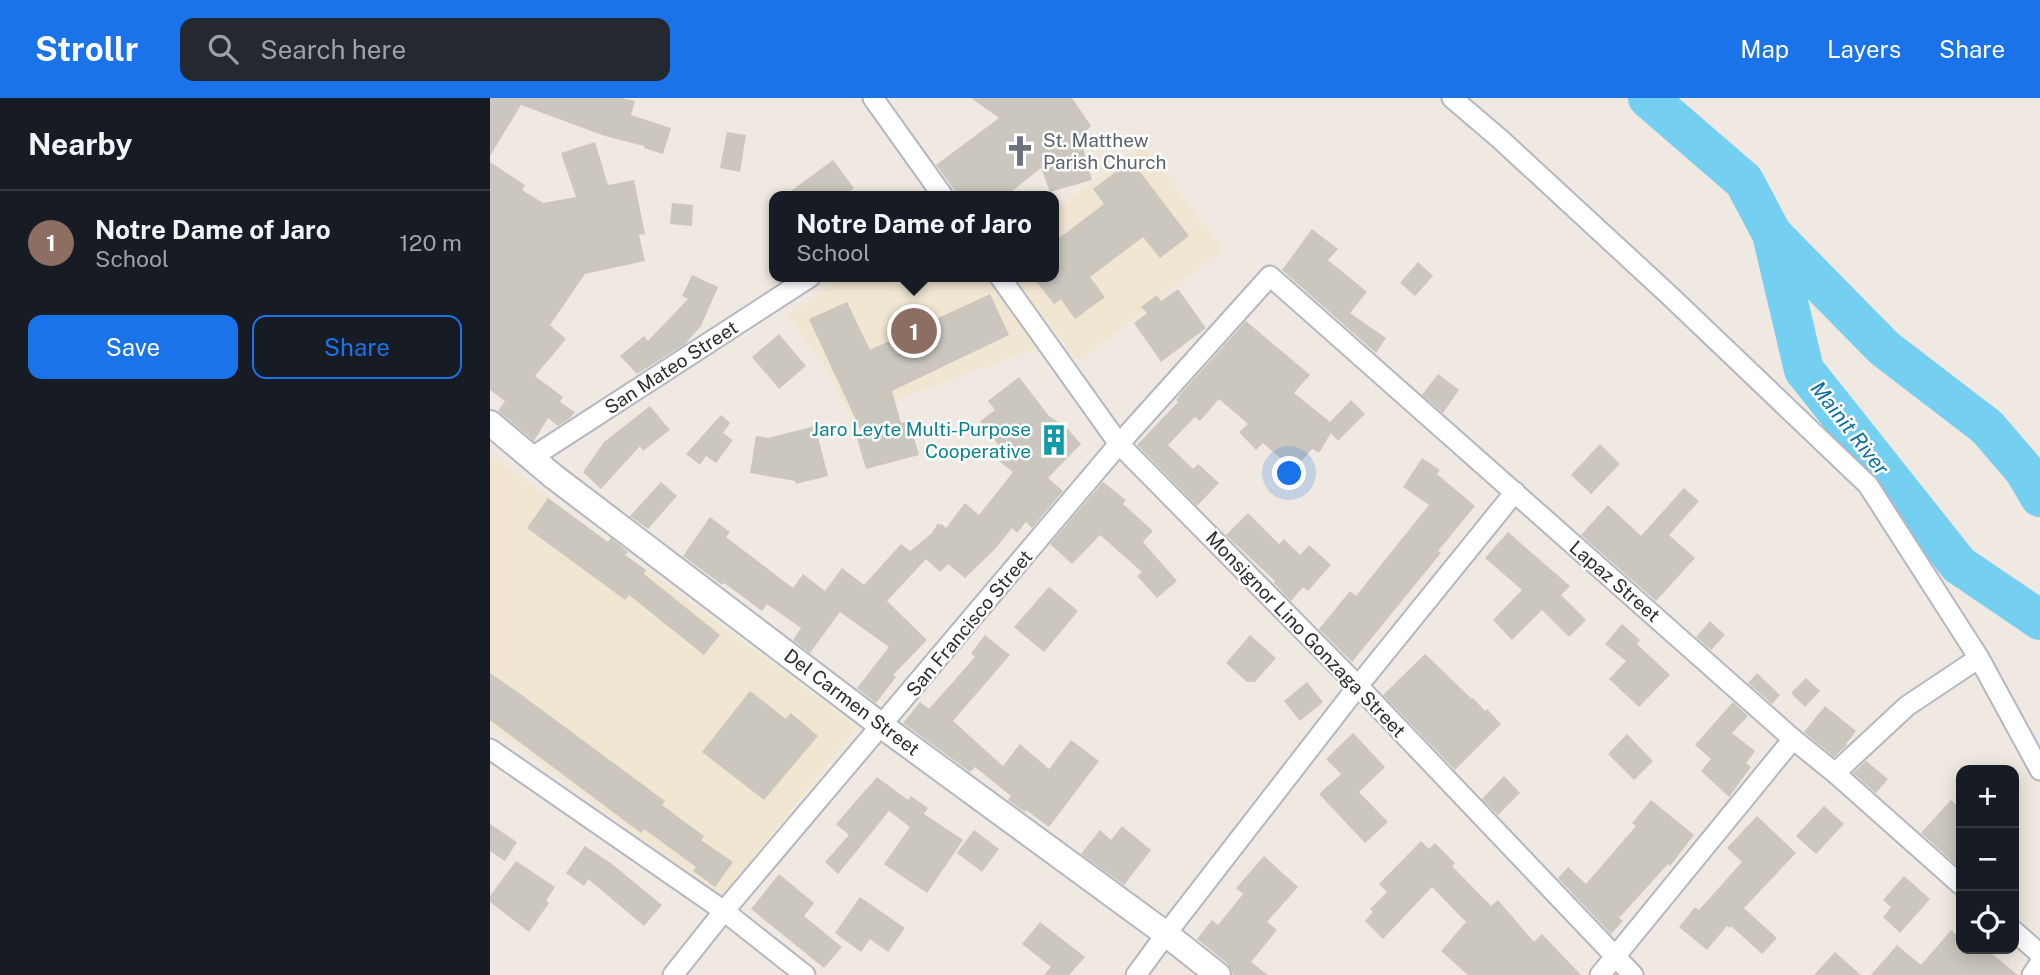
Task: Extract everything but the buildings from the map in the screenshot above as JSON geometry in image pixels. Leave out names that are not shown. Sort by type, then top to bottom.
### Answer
[{"type":"street","points":[[873,98],[936,191]]},
{"type":"street","points":[[1452,98],[1669,295],[1868,485],[1979,658],[2040,770]]},
{"type":"street","name":"San Francisco Street","points":[[673,975],[724,911],[1119,444],[1270,276]]},
{"type":"street","name":"Lapaz Street","points":[[1270,276],[1956,881]]},
{"type":"street","name":"San Mateo Street","points":[[531,458],[802,282]]},
{"type":"street","name":"Monsignor Lino Gonzaga Street","points":[[1004,282],[1119,444],[1358,686],[1633,975]]},
{"type":"street","name":"Del Carmen Street","points":[[490,424],[883,726],[1218,975]]},
{"type":"street","points":[[1136,975],[1358,686],[1514,492]]},
{"type":"street","points":[[1835,773],[1907,706],[1979,658]]},
{"type":"street","points":[[1601,975],[1793,739]]},
{"type":"street","points":[[490,749],[724,911],[805,975]]},
{"type":"street","points":[[2019,935],[2040,954]]},
{"type":"street","points":[[2032,975],[2040,963]]},
{"type":"shaded area","points":[[1142,144],[1223,249],[1078,362],[1017,282],[1059,282],[1059,208]]},
{"type":"shaded area","points":[[836,282],[996,282],[1039,347],[851,417],[822,363],[788,315]]},
{"type":"shaded area","points":[[490,454],[857,727],[722,898],[490,726]]},
{"type":"waterway","name":"Mainit River","points":[[1648,98],[1744,181],[1772,234],[1804,370],[1959,565],[2040,620]]},
{"type":"waterway","points":[[1772,234],[1884,348],[1987,427],[2024,470],[2040,497]]},
{"type":"place","name":"St. Matthew Parish Church","points":[[1020,151]]},
{"type":"place","name":"Notre Dame of Jaro","points":[[914,331]]},
{"type":"place","name":"Jaro Leyte Multi-Purpose Cooperative","points":[[1054,440]]}]
